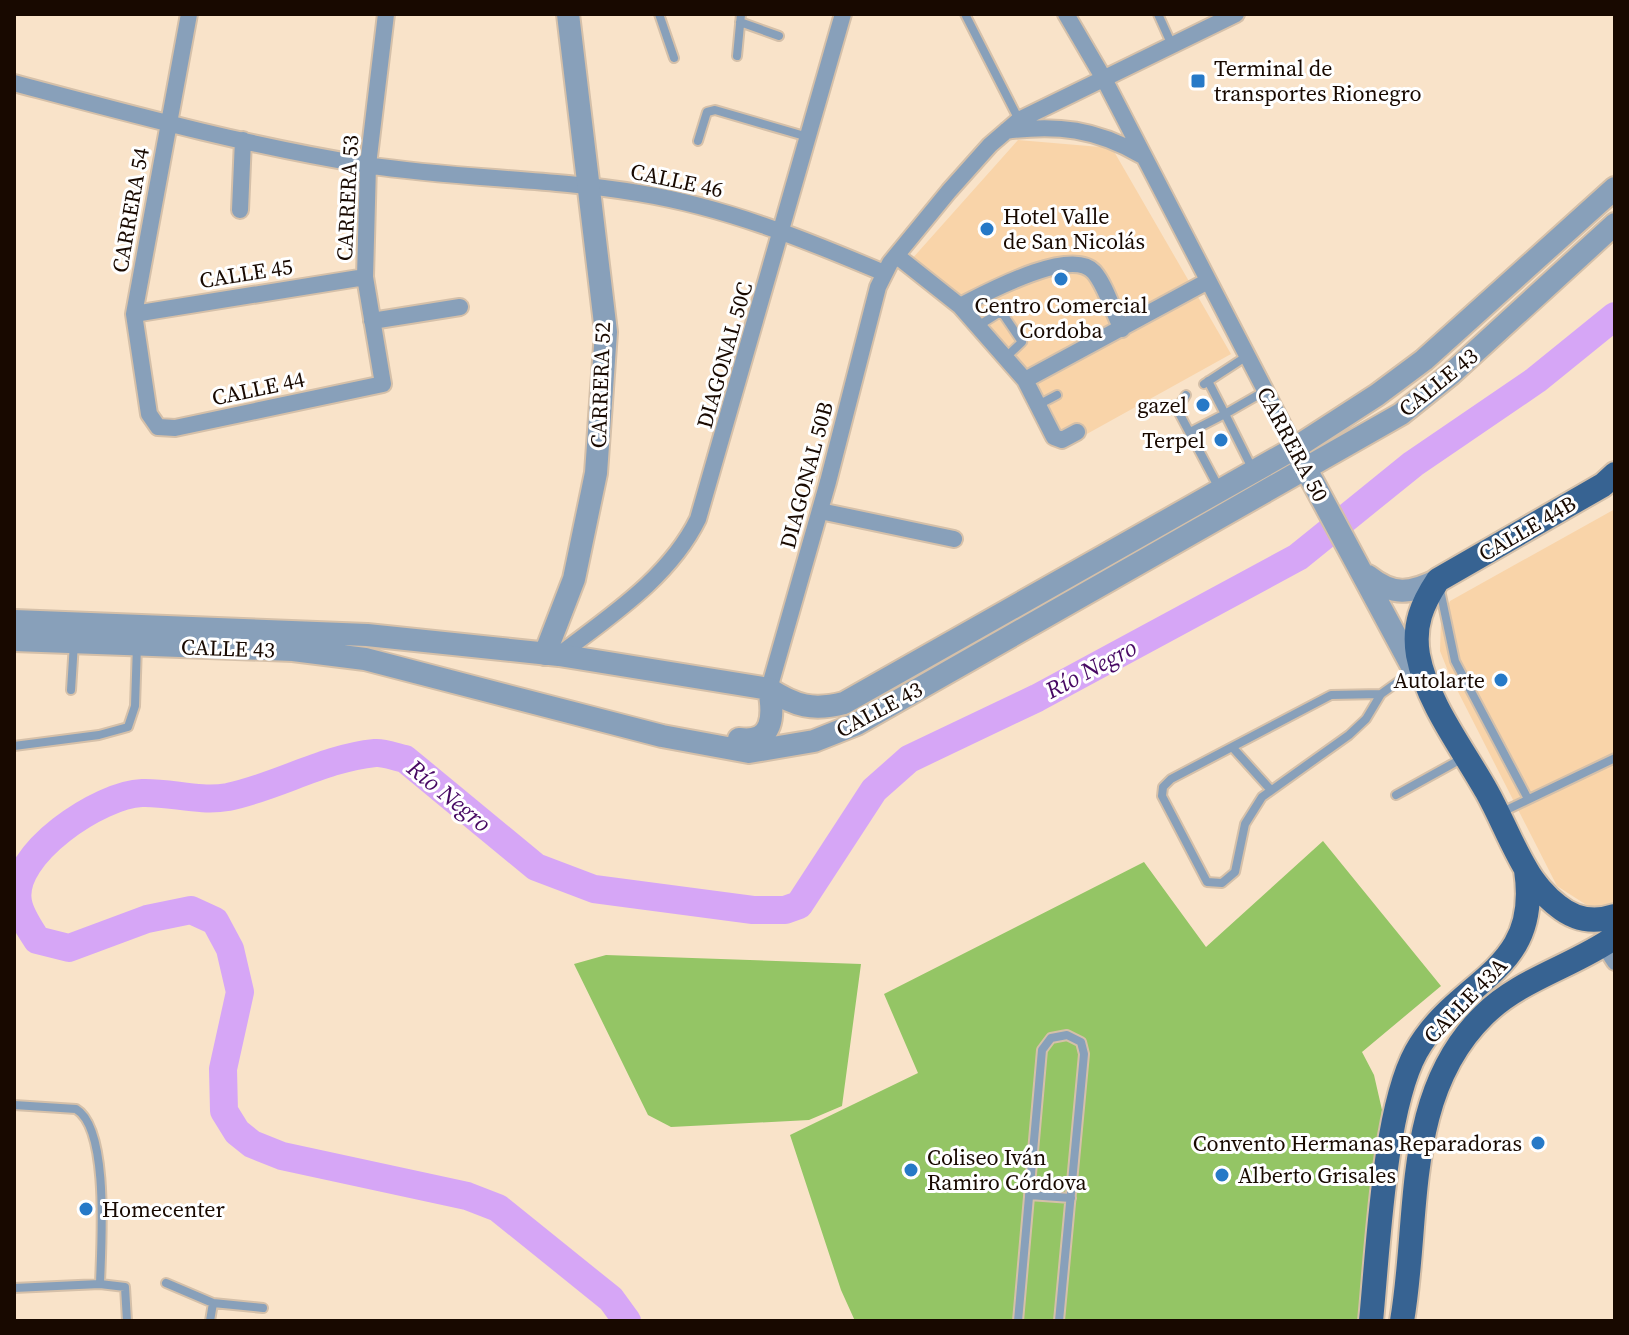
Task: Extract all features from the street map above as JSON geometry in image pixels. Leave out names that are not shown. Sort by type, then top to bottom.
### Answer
[{"type":"main road","name":"CALLE 44B","points":[[1438,580],[1603,485],[1615,474]]},
{"type":"main road","points":[[1420,677],[1417,622],[1424,601],[1438,580]]},
{"type":"main road","name":"CARRERA 50","points":[[1420,677],[1499,813],[1526,870]]},
{"type":"main road","points":[[1526,870],[1556,905],[1571,915],[1600,921],[1615,916]]},
{"type":"main road","name":"CALLE 43A","points":[[1371,1321],[1391,1145],[1407,1074],[1416,1053],[1439,1021],[1498,967],[1521,937],[1530,909],[1526,870]]},
{"type":"main road","name":"CALLE 43A","points":[[1402,1321],[1423,1128],[1450,1059],[1484,1015],[1514,992],[1611,948]]},
{"type":"street","name":"CARRERA 54","points":[[149,414],[134,314],[189,14]]},
{"type":"street","name":"CARRERA 53","points":[[383,384],[365,277],[368,165],[386,14]]},
{"type":"street","name":"CARRERA 52","points":[[552,654],[574,579],[596,473],[606,332],[568,14]]},
{"type":"street","name":"DIAGONAL 50C","points":[[552,654],[649,584],[687,540],[704,501],[843,14]]},
{"type":"street","name":"CARRERA 50","points":[[1066,14],[1104,79],[1306,470],[1420,677]]},
{"type":"street","points":[[884,273],[949,191],[1019,120],[1235,14]]},
{"type":"street","name":"CALLE 46","points":[[14,83],[169,124],[368,165],[589,187],[691,204],[783,230],[884,273]]},
{"type":"street","points":[[1005,131],[1035,127],[1089,133],[1109,137],[1143,156]]},
{"type":"street","points":[[240,210],[243,140]]},
{"type":"street","name":"CALLE 43","points":[[14,621],[367,635],[552,654],[769,689],[805,707],[824,708],[844,703],[1295,448],[1424,360],[1615,188]]},
{"type":"street","name":"CALLE 43","points":[[14,640],[293,650],[365,659],[585,718],[749,752],[814,741],[857,724],[1401,414],[1451,374],[1615,224]]},
{"type":"street","points":[[897,256],[960,306],[1025,380],[1054,437],[1062,440],[1077,432]]},
{"type":"street","points":[[960,306],[1028,274],[1080,264],[1093,271],[1122,329]]},
{"type":"street","name":"DIAGONAL 50B","points":[[769,689],[884,273]]},
{"type":"street","name":"CALLE 45","points":[[134,314],[365,277]]},
{"type":"street","points":[[1025,380],[1208,281]]},
{"type":"street","points":[[372,321],[460,307]]},
{"type":"street","name":"CALLE 44","points":[[149,414],[158,427],[175,428],[383,384]]},
{"type":"street","points":[[820,511],[954,539]]},
{"type":"street","name":"CALLE 44B","points":[[1360,566],[1383,588],[1398,593],[1415,591],[1438,580]]},
{"type":"street","points":[[455,682],[445,662],[449,654],[506,656],[518,651]]},
{"type":"street","points":[[585,718],[605,714],[746,740],[769,731],[773,721],[769,689]]},
{"type":"lane","points":[[659,14],[674,58]]},
{"type":"lane","points":[[965,14],[1019,120]]},
{"type":"lane","points":[[1158,14],[1171,43]]},
{"type":"lane","points":[[737,56],[740,18],[779,36]]},
{"type":"lane","points":[[698,141],[703,119],[707,112],[715,110],[809,137]]},
{"type":"lane","points":[[977,327],[997,314],[1003,314],[1022,342],[1005,358]]},
{"type":"lane","points":[[1247,356],[1206,383],[1254,471]]},
{"type":"lane","points":[[1190,432],[1265,391]]},
{"type":"lane","points":[[1038,406],[1057,395]]},
{"type":"lane","points":[[1186,395],[1177,409],[1220,490]]},
{"type":"lane","points":[[1438,580],[1455,661],[1527,797]]},
{"type":"lane","points":[[71,690],[74,642]]},
{"type":"lane","points":[[14,746],[99,735],[128,727],[135,706],[137,644]]},
{"type":"lane","points":[[1381,694],[1366,719],[1349,735],[1270,789],[1245,824],[1235,872],[1222,883],[1207,882],[1162,796],[1163,787],[1171,779],[1331,695],[1381,694],[1420,677]]},
{"type":"lane","points":[[1233,748],[1270,789]]},
{"type":"lane","points":[[1396,795],[1467,756]]},
{"type":"lane","points":[[1499,813],[1527,797],[1615,758]]},
{"type":"lane","points":[[1018,1321],[1042,1050],[1051,1038],[1067,1035],[1081,1042],[1084,1054],[1059,1321]]},
{"type":"lane","points":[[14,1105],[76,1109],[91,1123],[101,1193],[100,1284]]},
{"type":"lane","points":[[1029,1195],[1071,1198]]},
{"type":"lane","points":[[166,1283],[213,1303],[263,1308]]},
{"type":"lane","points":[[14,1288],[100,1284],[125,1287],[127,1321]]},
{"type":"lane","points":[[210,1321],[213,1303]]},
{"type":"shaded area","name":"Centro Comercial Cordoba","points":[[1018,140],[1112,148],[1231,354],[1067,445],[956,299],[911,260]]},
{"type":"shaded area","points":[[1615,509],[1615,904],[1599,913],[1557,886],[1450,676],[1440,651],[1441,620],[1450,601]]},
{"type":"green space","points":[[1323,841],[1441,986],[1362,1052],[1374,1075],[1382,1110],[1358,1321],[855,1321],[841,1290],[790,1135],[918,1073],[884,994],[1144,862],[1206,947]]},
{"type":"green space","points":[[606,955],[861,964],[842,1106],[809,1120],[671,1127],[648,1115],[574,964]]},
{"type":"waterway","name":"Río Negro","points":[[627,1321],[611,1299],[498,1208],[467,1196],[282,1156],[252,1144],[237,1132],[224,1111],[223,1069],[240,992],[230,949],[215,921],[191,910],[147,919],[69,948],[37,940],[18,902],[19,884],[42,847],[82,815],[125,796],[153,793],[228,797],[319,766],[378,753],[405,759],[536,867],[594,889],[753,910],[785,910],[799,905],[874,790],[909,759],[1037,698],[1298,557],[1413,464],[1536,380],[1615,316]]},
{"type":"place","name":"Terminal de transportes Rionegro","points":[[1198,81]]},
{"type":"place","name":"Hotel Valle de San Nicolás","points":[[987,229]]},
{"type":"place","name":"Centro Comercial Cordoba","points":[[1061,279]]},
{"type":"place","name":"gazel","points":[[1203,405]]},
{"type":"place","name":"Terpel","points":[[1221,440]]},
{"type":"place","name":"Autolarte","points":[[1501,680]]},
{"type":"place","name":"Convento Hermanas Reparadoras","points":[[1538,1143]]},
{"type":"place","name":"Coliseo Iván Ramiro Córdova","points":[[911,1170]]},
{"type":"place","name":"Alberto Grisales","points":[[1222,1175]]},
{"type":"place","name":"Homecenter","points":[[86,1209]]}]
